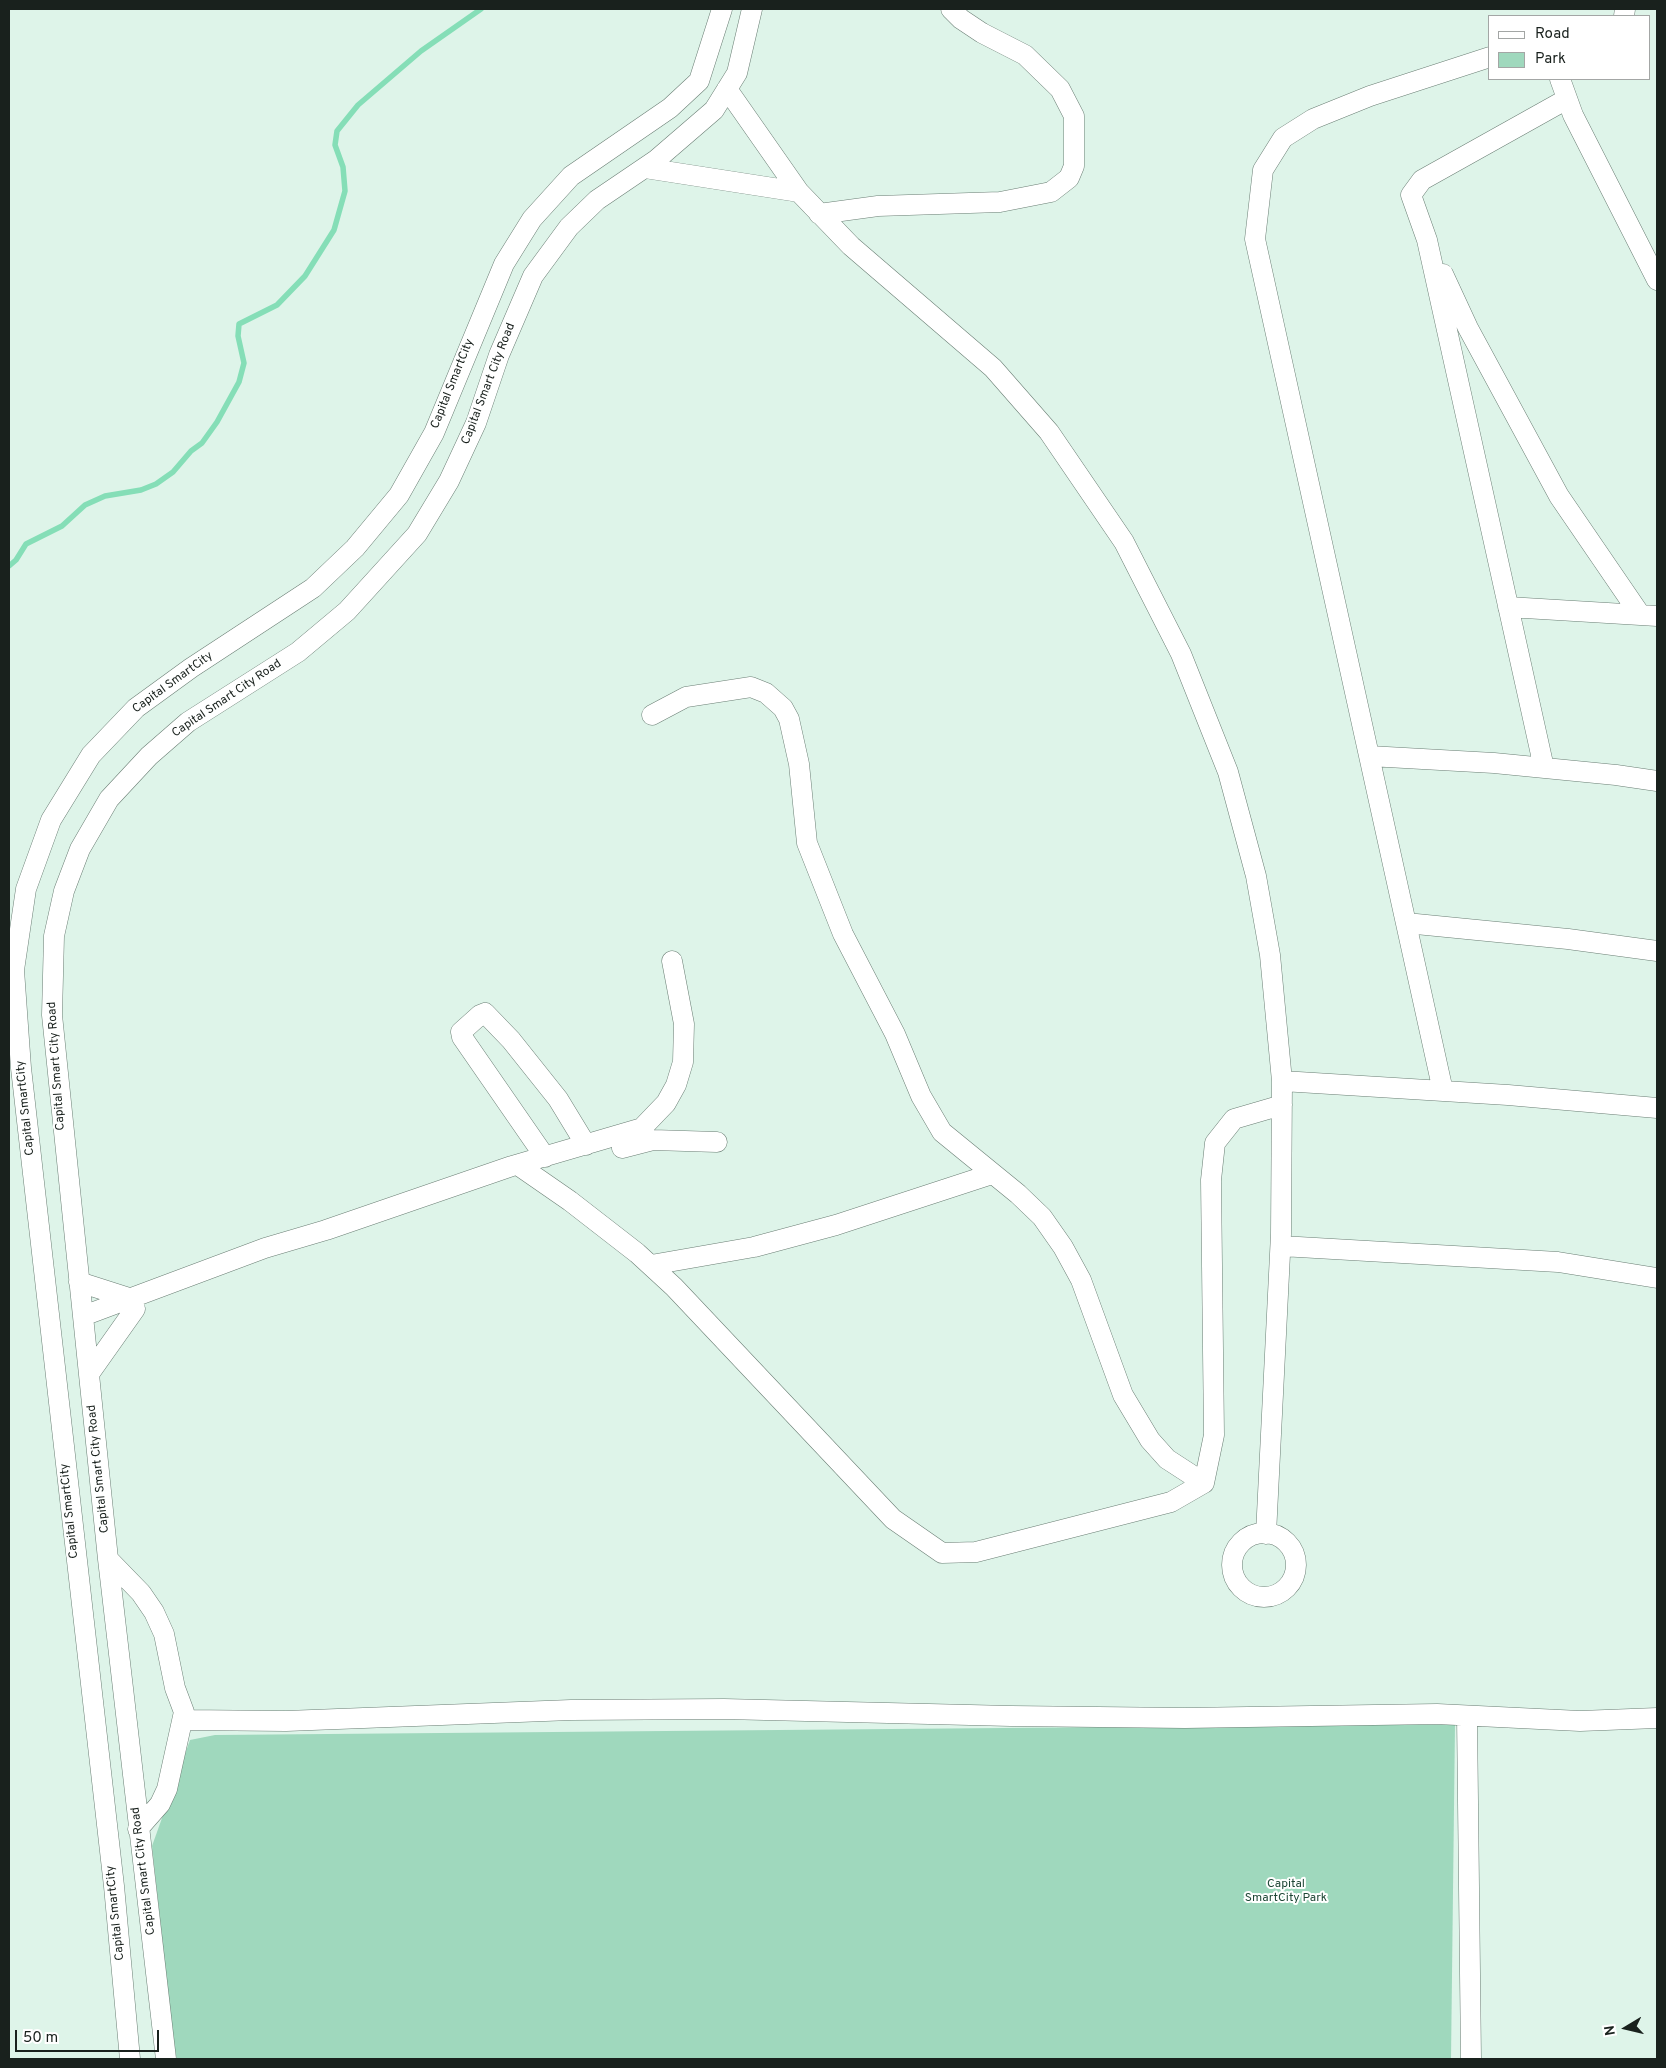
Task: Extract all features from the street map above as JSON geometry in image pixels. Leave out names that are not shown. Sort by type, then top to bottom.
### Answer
[{"type":"street","name":"Capital SmartCity","points":[[130,2059],[114,1886],[21,1068],[14,970],[26,889],[51,820],[91,755],[136,708],[191,668],[313,588],[355,548],[399,495],[434,433],[504,264],[532,219],[571,176],[670,108],[699,81],[722,9]]},
{"type":"street","name":"Capital Smart City Road","points":[[166,2059],[108,1559],[52,1015],[54,936],[64,892],[80,850],[109,799],[149,756],[188,722],[298,652],[347,611],[417,534],[450,480],[476,423],[499,355],[533,276],[569,227],[597,200],[645,168],[691,132],[714,110],[737,73],[752,9]]},
{"type":"street","points":[[819,214],[878,206],[1000,202],[1051,192],[1069,178],[1074,166],[1074,116],[1060,88],[1025,55],[982,33],[961,19],[951,9]]},
{"type":"street","points":[[1443,1091],[1255,239],[1263,170],[1283,138],[1313,119],[1435,73],[1488,58]]},
{"type":"street","points":[[1560,80],[1573,115],[1657,280]]},
{"type":"street","points":[[727,89],[799,192],[819,214],[851,246],[993,368],[1049,432],[1124,542],[1181,654],[1228,772],[1256,876],[1270,955],[1282,1081],[1281,1246],[1266,1534]]},
{"type":"street","points":[[1567,99],[1422,180],[1411,195],[1427,240],[1468,328],[1559,496],[1648,614]]},
{"type":"street","points":[[645,168],[799,192]]},
{"type":"street","points":[[1427,240],[1544,768]]},
{"type":"street","points":[[1508,607],[1648,614]]},
{"type":"street","points":[[652,715],[686,697],[751,688],[766,693],[783,708],[789,719],[799,764],[807,843],[843,934],[895,1034],[921,1096],[942,1132],[1018,1194],[1042,1217],[1063,1247],[1081,1280],[1123,1395],[1150,1440],[1167,1459],[1204,1483]]},
{"type":"street","points":[[1369,756],[1544,768],[1657,781]]},
{"type":"street","points":[[1406,924],[1568,939],[1657,951]]},
{"type":"street","points":[[83,1323],[249,1262],[525,1170],[644,1134],[666,1103],[678,1080],[683,1062],[684,1024],[672,961]]},
{"type":"street","points":[[545,1157],[462,1037],[461,1032],[480,1015],[485,1013],[523,1055],[558,1099],[586,1145]]},
{"type":"street","points":[[1282,1081],[1443,1091],[1657,1108]]},
{"type":"street","points":[[525,1170],[570,1200],[651,1265],[893,1519],[942,1552],[976,1552],[1171,1502],[1204,1483],[1214,1435],[1210,1180],[1215,1143],[1234,1119],[1282,1105]]},
{"type":"street","points":[[525,1170],[545,1157],[586,1145],[644,1134],[717,1142]]},
{"type":"street","points":[[651,1265],[754,1247],[836,1225],[992,1174]]},
{"type":"street","points":[[1281,1246],[1558,1262],[1657,1278]]},
{"type":"street","points":[[79,1282],[132,1304]]},
{"type":"street","points":[[89,1374],[132,1304]]},
{"type":"street","points":[[108,1559],[141,1593],[154,1612],[164,1634],[175,1688],[184,1712],[184,1720],[167,1789],[160,1804],[138,1829]]},
{"type":"street","points":[[184,1720],[286,1720],[571,1710],[724,1709],[1185,1718],[1436,1714],[1580,1721],[1657,1718]]},
{"type":"street","points":[[1467,1716],[1471,2059]]},
{"type":"green space","name":"Capital SmartCity Park","points":[[1455,1724],[1451,2059],[177,2059],[174,2047],[152,1846],[190,1740],[215,1735]]},
{"type":"waterway","points":[[9,566],[16,560],[26,544],[62,526],[85,505],[105,496],[141,490],[156,484],[173,472],[191,451],[202,443],[217,422],[239,382],[244,363],[238,336],[239,324],[277,305],[305,276],[334,230],[345,191],[343,167],[335,145],[337,131],[358,105],[421,51],[481,9]]}]
